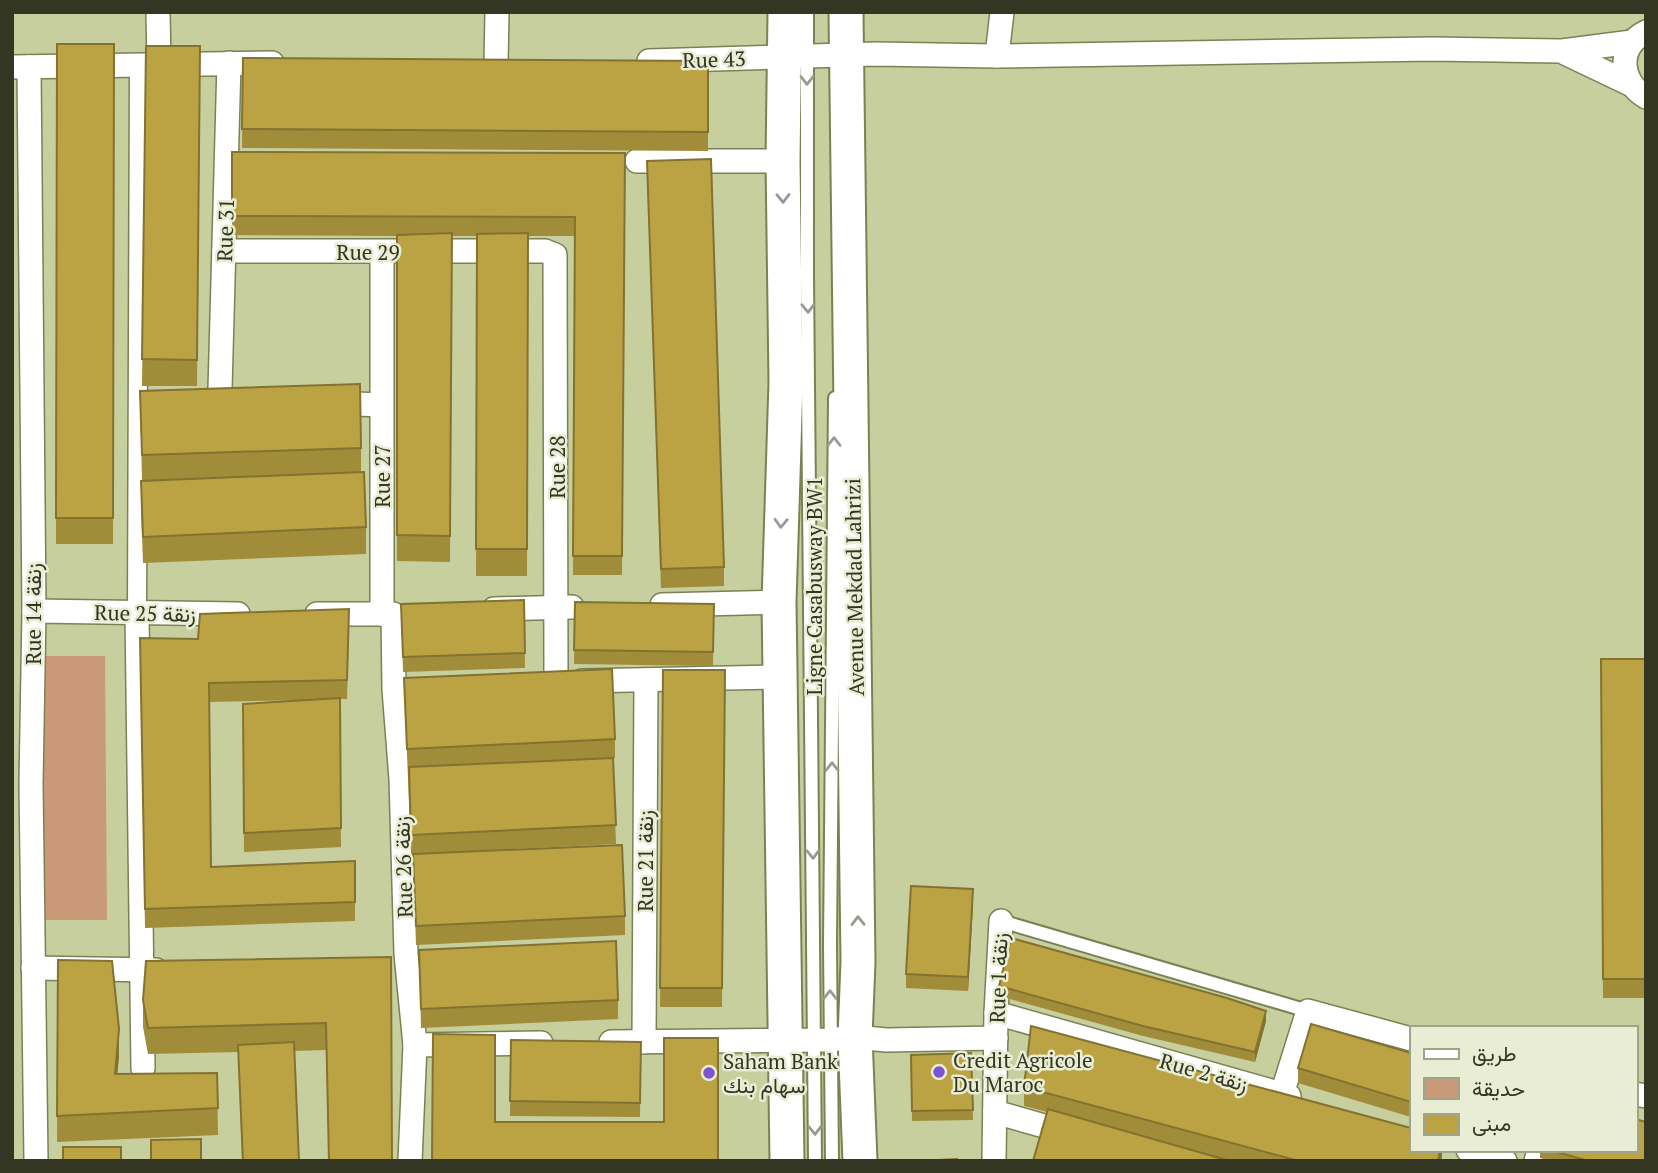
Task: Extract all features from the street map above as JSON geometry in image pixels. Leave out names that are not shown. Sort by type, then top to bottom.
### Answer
[{"type":"main road","name":"Avenue Mekdad Lahrizi","points":[[785,12],[796,56],[783,161],[786,383],[779,602],[780,677],[822,1039],[860,1161]]},
{"type":"main road","name":"Avenue Mekdad Lahrizi","points":[[787,1161],[822,1039],[858,962],[841,55],[846,12]]},
{"type":"street","points":[[143,1068],[137,614],[149,64],[158,12]]},
{"type":"street","points":[[496,63],[497,12]]},
{"type":"street","points":[[997,55],[1002,12]]},
{"type":"street","points":[[1638,91],[1625,74],[1624,63],[1627,51],[1639,37]]},
{"type":"street","name":"Rue 43","points":[[629,61],[841,55],[1562,51],[1639,37]]},
{"type":"street","points":[[1562,51],[1638,91]]},
{"type":"street","name":"Rue 31","points":[[229,63],[220,389],[222,397],[229,401],[257,402]]},
{"type":"street","points":[[21,67],[299,63]]},
{"type":"street","points":[[471,63],[523,63]]},
{"type":"street","name":"Rue 14 زنقة","points":[[21,67],[34,611],[22,784],[33,968],[36,1161]]},
{"type":"street","points":[[637,161],[783,161]]},
{"type":"street","name":"Rue 29","points":[[224,251],[553,253]]},
{"type":"street","name":"Rue 27","points":[[382,252],[381,405],[388,614],[394,689]]},
{"type":"street","name":"Rue 28","points":[[553,253],[557,257],[556,682]]},
{"type":"street","points":[[312,403],[381,405]]},
{"type":"street","points":[[637,606],[779,602]]},
{"type":"street","points":[[466,610],[597,607]]},
{"type":"street","name":"Rue 25 زنقة","points":[[34,611],[260,614]]},
{"type":"street","points":[[300,614],[418,613]]},
{"type":"street","points":[[529,683],[780,677]]},
{"type":"street","name":"Rue 21 زنقة","points":[[644,1042],[646,680]]},
{"type":"street","points":[[394,689],[421,688]]},
{"type":"street","name":"Rue 26 زنقة","points":[[394,689],[401,779],[408,974],[415,1045],[410,1161]]},
{"type":"street","points":[[618,857],[645,857]]},
{"type":"street","points":[[402,858],[429,858]]},
{"type":"street","name":"Rue 1 زنقة","points":[[994,1161],[996,1013],[1001,921]]},
{"type":"street","points":[[33,968],[184,970]]},
{"type":"street","points":[[380,974],[408,974]]},
{"type":"street","points":[[1282,1094],[1308,1011],[1410,1039]]},
{"type":"street","name":"Rue 2 زنقة","points":[[996,1013],[1308,1102]]},
{"type":"street","points":[[593,1043],[996,1038]]},
{"type":"street","points":[[415,1045],[567,1043]]},
{"type":"street","points":[[995,1112],[1087,1138]]},
{"type":"street","points":[[1474,1155],[1505,1161]]},
{"type":"lane","name":"Ligne Casabusway BW1","points":[[807,12],[796,56],[822,1039],[832,1161]]},
{"type":"lane","points":[[833,12],[841,55],[836,252]]},
{"type":"lane","name":"Ligne Casabusway BW1","points":[[815,1161],[822,1039],[835,390]]},
{"type":"lane","points":[[1001,921],[1308,1011]]},
{"type":"green space","points":[[38,656],[105,656],[107,920],[39,920]]},
{"type":"building","points":[[57,44],[114,44],[113,518],[56,518]]},
{"type":"building","points":[[146,46],[200,46],[197,360],[142,359]]},
{"type":"building","points":[[243,58],[708,61],[708,132],[242,129]]},
{"type":"building","points":[[232,152],[625,153],[622,556],[573,556],[575,217],[232,216]]},
{"type":"building","points":[[711,159],[724,567],[661,569],[647,161]]},
{"type":"building","points":[[452,233],[450,536],[397,535],[397,235]]},
{"type":"building","points":[[528,233],[527,549],[476,549],[477,234]]},
{"type":"building","points":[[360,384],[361,448],[142,455],[140,391]]},
{"type":"building","points":[[364,472],[366,527],[143,537],[141,481]]},
{"type":"building","points":[[524,600],[525,653],[403,657],[401,604]]},
{"type":"building","points":[[575,602],[714,604],[713,652],[574,650]]},
{"type":"building","points":[[349,609],[347,680],[209,683],[211,867],[355,861],[355,902],[145,909],[140,638],[198,639],[200,614]]},
{"type":"building","points":[[1601,659],[1646,659],[1646,979],[1603,979]]},
{"type":"building","points":[[612,669],[615,739],[407,749],[404,678]]},
{"type":"building","points":[[663,670],[725,670],[722,988],[660,988]]},
{"type":"building","points":[[340,698],[341,828],[244,833],[243,704]]},
{"type":"building","points":[[613,758],[616,825],[411,835],[409,767]]},
{"type":"building","points":[[622,845],[625,916],[416,926],[413,854]]},
{"type":"building","points":[[911,886],[973,889],[968,977],[906,974]]},
{"type":"building","points":[[1011,938],[1266,1011],[1255,1052],[1143,1026],[999,986]]},
{"type":"building","points":[[616,941],[618,1000],[421,1009],[419,950]]},
{"type":"building","points":[[391,957],[392,1161],[329,1161],[326,1023],[148,1028],[143,1000],[146,961]]},
{"type":"building","points":[[58,960],[112,961],[119,1029],[115,1074],[217,1073],[218,1108],[57,1116]]},
{"type":"building","points":[[1311,1024],[1410,1053],[1410,1102],[1298,1068]]},
{"type":"building","points":[[1031,1026],[1410,1128],[1410,1152],[1440,1152],[1438,1161],[1299,1161],[1024,1087]]},
{"type":"building","points":[[433,1034],[495,1035],[495,1122],[664,1122],[664,1038],[718,1038],[718,1161],[432,1161]]},
{"type":"building","points":[[511,1040],[641,1042],[640,1103],[510,1101]]},
{"type":"building","points":[[294,1042],[299,1161],[243,1161],[238,1045]]},
{"type":"building","points":[[971,1053],[973,1110],[912,1111],[911,1055]]},
{"type":"building","points":[[1048,1109],[1230,1161],[1033,1161]]},
{"type":"building","points":[[1637,1120],[1646,1122],[1646,1161],[1589,1161],[1556,1152],[1637,1152]]},
{"type":"building","points":[[201,1139],[201,1161],[151,1161],[151,1140]]},
{"type":"building","points":[[63,1147],[121,1147],[121,1161],[63,1161]]},
{"type":"building","points":[[957,1159],[957,1161],[917,1161]]},
{"type":"place","name":"Credit Agricole Du Maroc","points":[[939,1072]]},
{"type":"place","name":"Saham Bank سهام بنك","points":[[709,1073]]}]
